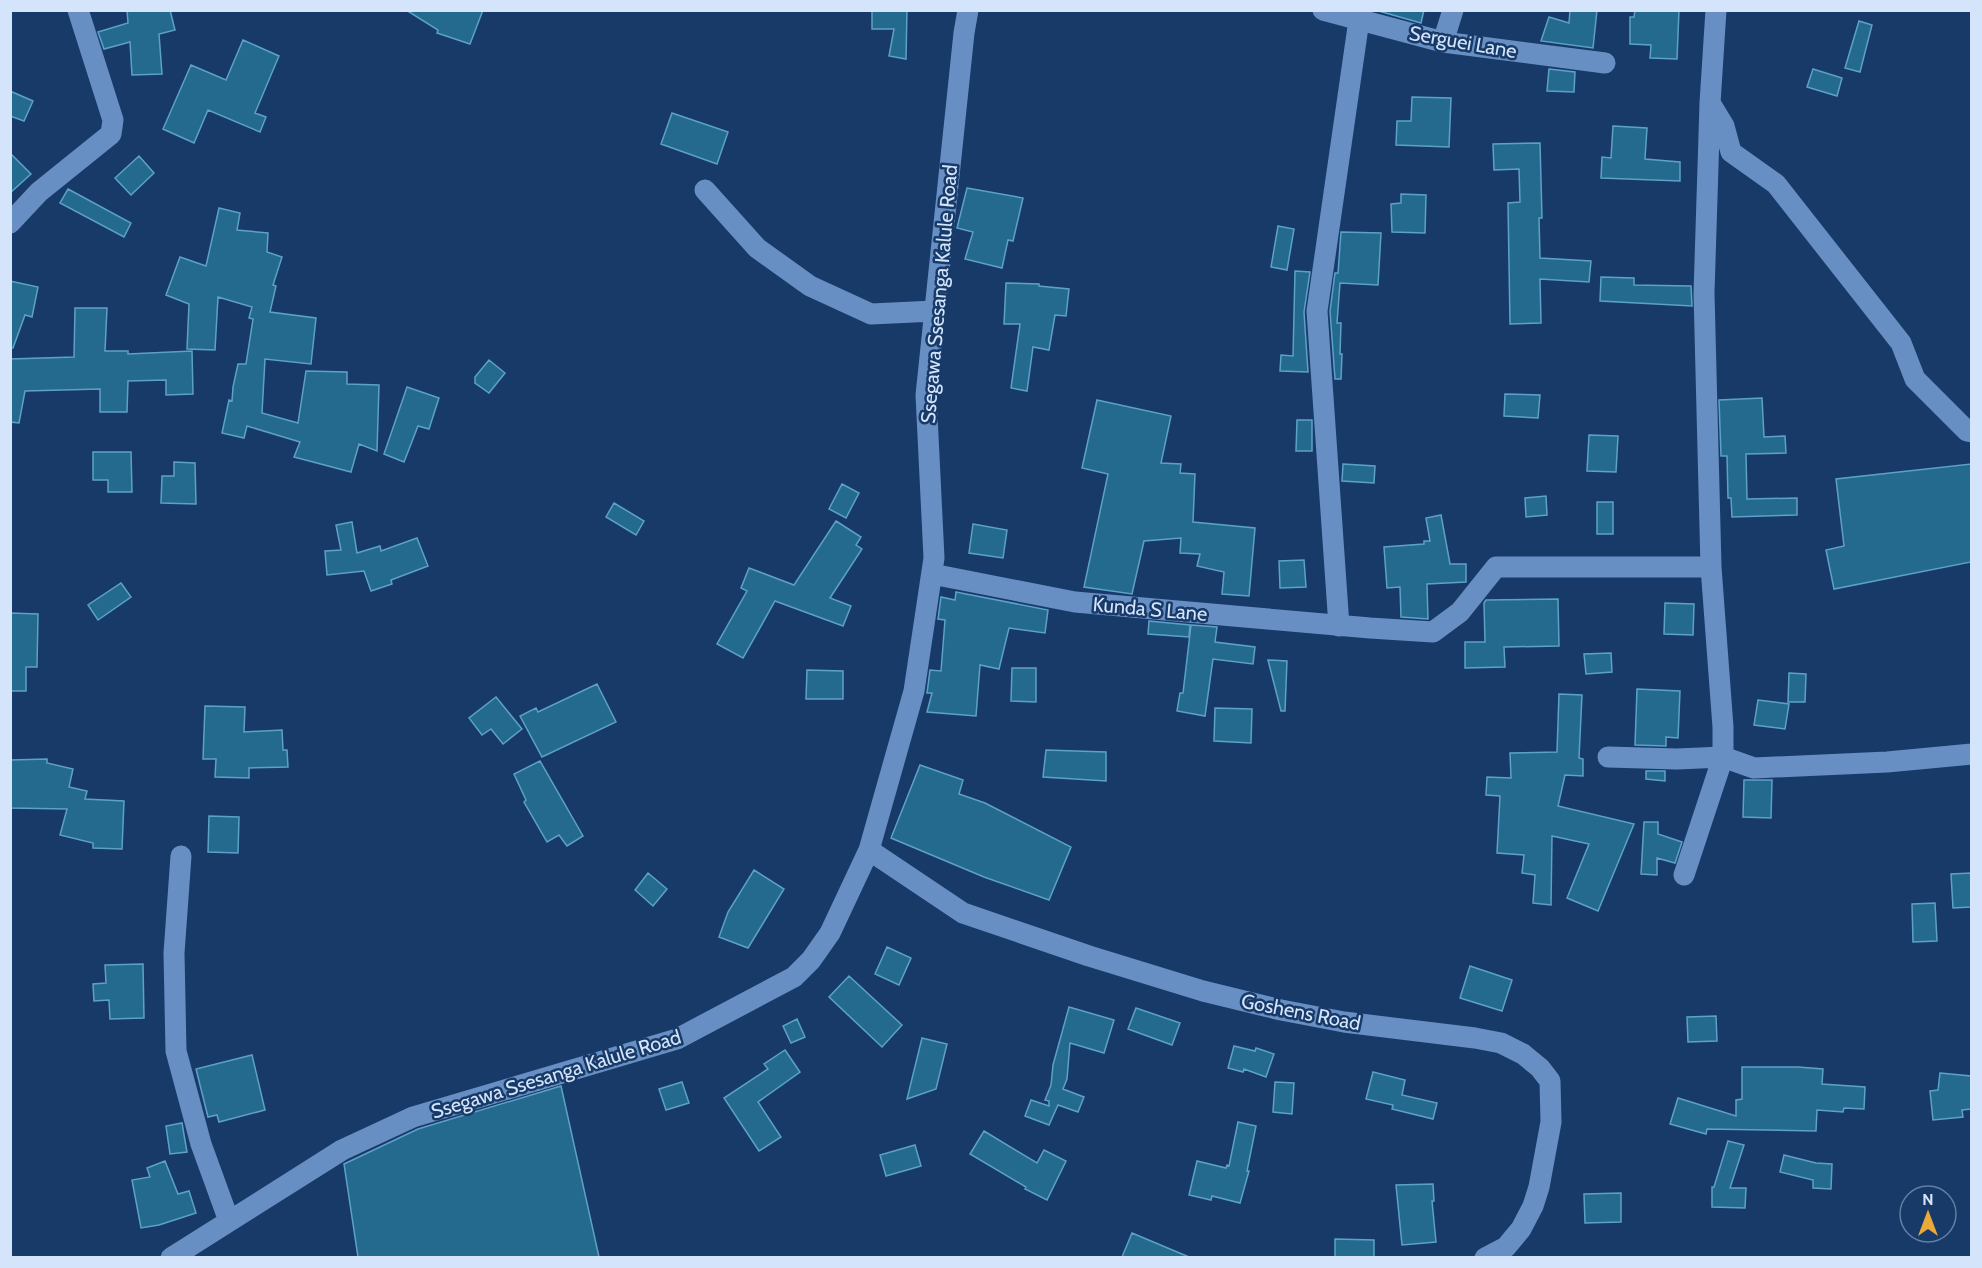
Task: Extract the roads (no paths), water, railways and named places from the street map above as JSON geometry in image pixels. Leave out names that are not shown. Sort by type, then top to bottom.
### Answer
[{"type":"street","points":[[10,223],[39,192],[111,134],[113,128],[113,120],[78,10]]},
{"type":"street","name":"Ssegawa Ssesanga Kalule Road","points":[[171,1257],[342,1150],[413,1118],[677,1039],[794,977],[811,960],[830,933],[869,850],[914,691],[932,574],[933,508],[927,395],[968,10]]},
{"type":"street","name":"Serguei Lane","points":[[1323,10],[1443,42],[1605,63]]},
{"type":"street","points":[[1443,42],[1453,10]]},
{"type":"street","points":[[1684,875],[1723,757],[1723,727],[1711,567],[1704,293],[1710,103],[1716,10]]},
{"type":"street","points":[[1339,626],[1317,311],[1359,20]]},
{"type":"street","points":[[1710,103],[1724,126],[1731,152],[1776,184],[1901,343],[1916,379],[1967,431],[1971,432]]},
{"type":"street","points":[[705,190],[757,248],[810,286],[871,314],[935,312]]},
{"type":"street","name":"Kunda S Lane","points":[[932,574],[1075,602],[1339,626],[1433,632],[1460,612],[1496,567],[1711,567]]},
{"type":"street","points":[[1608,757],[1677,759],[1723,757],[1754,768],[1887,762],[1971,753]]},
{"type":"street","name":"Goshens Road","points":[[869,850],[963,914],[1089,956],[1203,991],[1281,1010],[1344,1022],[1475,1038],[1501,1043],[1523,1054],[1540,1068],[1550,1081],[1551,1122],[1543,1165],[1533,1206],[1521,1229],[1506,1247],[1485,1257]]},
{"type":"street","points":[[181,856],[174,953],[176,1051],[201,1144],[230,1221]]}]
